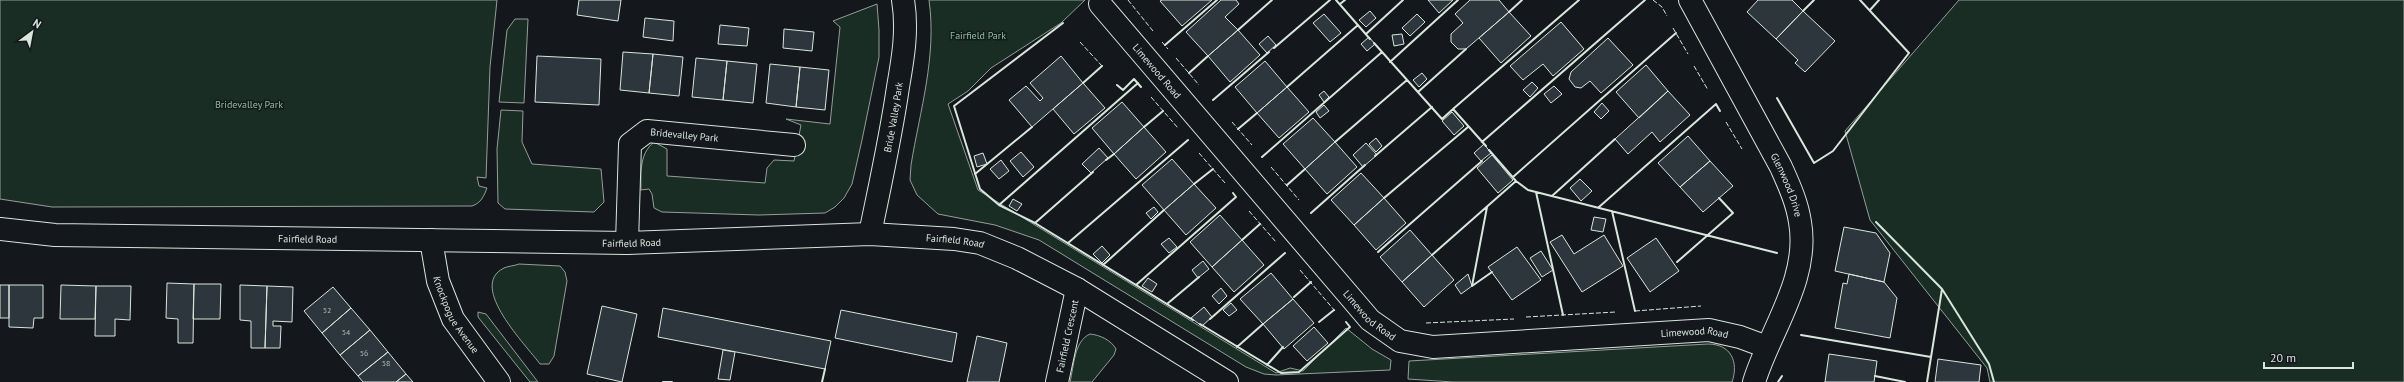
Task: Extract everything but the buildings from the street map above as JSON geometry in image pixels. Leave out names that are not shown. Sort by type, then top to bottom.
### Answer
[{"type":"street","name":"Bride Valley Park","points":[[870,234],[892,128],[905,46],[906,15],[903,0]]},
{"type":"street","name":"Glenwood Drive","points":[[1690,0],[1781,167],[1793,194],[1801,222],[1802,245],[1799,270],[1767,346],[1754,382]]},
{"type":"street","name":"Limewood Road","points":[[1100,4],[1370,320],[1400,341],[1433,347],[1708,330],[1740,337],[1767,346]]},
{"type":"street","name":"Bridevalley Park","points":[[627,243],[630,144],[647,130],[794,145]]},
{"type":"street","name":"Fairfield Road","points":[[0,229],[55,235],[627,243],[870,234],[954,239],[980,244],[1017,258],[1077,289],[1227,382]]},
{"type":"street","name":"Knockpogue Avenue","points":[[431,240],[438,280],[453,319],[499,382]]},
{"type":"street","name":"Fairfield Crescent","points":[[1057,382],[1077,289]]},
{"type":"green space","name":"Bridevalley Park","points":[[0,0],[497,0],[490,67],[486,178],[477,177],[479,186],[487,188],[486,191],[480,201],[472,206],[52,207],[0,199]]},
{"type":"green space","name":"Fairfield Park","points":[[929,0],[1085,0],[1061,23],[991,68],[968,91],[948,104],[978,190],[1276,373],[1290,368],[1303,371],[1346,328],[1372,349],[1391,360],[1390,370],[1276,375],[1264,374],[1246,367],[1039,240],[995,225],[938,214],[917,195],[910,180],[911,165],[929,62],[931,21]]},
{"type":"green space","points":[[1959,0],[2404,0],[2404,382],[1990,382],[1987,368],[1870,220],[1845,131]]},
{"type":"green space","points":[[877,4],[879,57],[862,140],[852,184],[844,198],[835,207],[825,213],[759,215],[662,212],[654,208],[652,194],[649,189],[641,190],[641,177],[643,158],[649,147],[654,142],[667,149],[667,176],[765,183],[767,168],[774,160],[794,161],[801,125],[786,119],[830,124],[840,27],[833,21]]},
{"type":"green space","points":[[515,19],[528,19],[524,103],[499,102],[507,30]]},
{"type":"green space","points":[[501,110],[523,111],[522,142],[532,164],[601,169],[604,202],[594,212],[505,209],[498,203],[497,149]]},
{"type":"green space","points":[[519,264],[560,266],[565,272],[567,281],[554,356],[549,364],[540,364],[503,316],[496,302],[492,288],[494,277],[504,268]]},
{"type":"green space","points":[[478,312],[486,314],[538,382],[530,382],[478,317]]},
{"type":"green space","points":[[1090,334],[1101,337],[1111,343],[1116,349],[1114,355],[1092,382],[1070,382],[1078,348],[1085,337]]},
{"type":"green space","points":[[1708,344],[1722,347],[1728,351],[1734,361],[1734,375],[1732,382],[1453,382],[1408,379],[1409,361]]},
{"type":"fence","points":[[1128,0],[1153,31]]},
{"type":"fence","points":[[1653,0],[1662,7],[1667,16]]},
{"type":"fence","points":[[1673,28],[1688,54]]},
{"type":"fence","points":[[1080,42],[1102,66]]},
{"type":"fence","points":[[1162,42],[1168,49]]},
{"type":"fence","points":[[1176,58],[1199,85]]},
{"type":"fence","points":[[1694,66],[1708,90]]},
{"type":"fence","points":[[1151,97],[1178,128]]},
{"type":"fence","points":[[1232,122],[1252,145]]},
{"type":"fence","points":[[1726,122],[1742,149]]},
{"type":"fence","points":[[1199,153],[1225,183]]},
{"type":"fence","points":[[1271,167],[1299,200]]},
{"type":"fence","points":[[1249,211],[1276,242]]},
{"type":"fence","points":[[1300,270],[1335,311]]},
{"type":"fence","points":[[1635,311],[1701,306]]},
{"type":"fence","points":[[1526,317],[1616,312]]},
{"type":"fence","points":[[1426,323],[1514,319]]},
{"type":"wall","points":[[1165,45],[1217,0]]},
{"type":"wall","points":[[1238,30],[1272,0]]},
{"type":"wall","points":[[1274,48],[1330,0]]},
{"type":"wall","points":[[1336,0],[1370,39]]},
{"type":"wall","points":[[1340,4],[1345,0]]},
{"type":"wall","points":[[1366,34],[1403,0]]},
{"type":"wall","points":[[1390,62],[1458,0]]},
{"type":"wall","points":[[1509,12],[1522,0]]},
{"type":"wall","points":[[1453,109],[1579,0]]},
{"type":"wall","points":[[1482,142],[1645,0]]},
{"type":"wall","points":[[1803,11],[1814,0]]},
{"type":"wall","points":[[1777,98],[1814,163],[1833,151],[1909,53],[1860,0]]},
{"type":"wall","points":[[1870,10],[1879,0]]},
{"type":"wall","points":[[1063,23],[954,106],[980,189],[999,205],[1138,83]]},
{"type":"wall","points":[[1287,87],[1358,25]]},
{"type":"wall","points":[[1513,177],[1676,33]]},
{"type":"wall","points":[[1374,43],[1442,119],[1453,109],[1486,146]]},
{"type":"wall","points":[[1418,92],[1466,49]]},
{"type":"wall","points":[[1213,100],[1269,52]]},
{"type":"wall","points":[[1262,157],[1382,52]]},
{"type":"wall","points":[[1189,73],[1208,56]]},
{"type":"wall","points":[[1083,83],[1102,66]]},
{"type":"wall","points":[[1117,85],[1123,90],[1134,79],[1141,87]]},
{"type":"wall","points":[[1335,142],[1407,80]]},
{"type":"wall","points":[[1599,207],[1716,104],[1720,111]]},
{"type":"wall","points":[[1375,156],[1432,107]]},
{"type":"wall","points":[[1144,127],[1163,111]]},
{"type":"wall","points":[[1238,129],[1257,113]]},
{"type":"wall","points":[[975,174],[1032,127]]},
{"type":"wall","points":[[1384,198],[1468,127]]},
{"type":"wall","points":[[1552,196],[1615,139]]},
{"type":"wall","points":[[1068,243],[1188,140]]},
{"type":"wall","points":[[1489,150],[1516,181],[1528,190],[1777,253]]},
{"type":"wall","points":[[1106,160],[1114,154]]},
{"type":"wall","points":[[1378,252],[1482,161]]},
{"type":"wall","points":[[1311,213],[1365,165]]},
{"type":"wall","points":[[1194,184],[1213,169]]},
{"type":"wall","points":[[1287,185],[1305,169]]},
{"type":"wall","points":[[999,205],[1035,223],[1093,172]]},
{"type":"wall","points":[[1432,255],[1516,181]]},
{"type":"wall","points":[[1536,192],[1563,315]]},
{"type":"wall","points":[[1136,285],[1236,197],[1233,193]]},
{"type":"wall","points":[[1677,262],[1733,213],[1719,198]]},
{"type":"wall","points":[[1472,286],[1487,207]]},
{"type":"wall","points":[[1103,265],[1164,210]]},
{"type":"wall","points":[[1612,211],[1635,311]]},
{"type":"wall","points":[[1876,222],[1942,289],[1989,364],[1994,382]]},
{"type":"wall","points":[[1035,223],[1193,320]]},
{"type":"wall","points":[[1242,240],[1260,224]]},
{"type":"wall","points":[[1210,319],[1285,253]]},
{"type":"wall","points":[[1472,286],[1492,272]]},
{"type":"wall","points":[[1167,304],[1199,277]]},
{"type":"wall","points":[[1294,297],[1311,282]]},
{"type":"wall","points":[[1927,382],[1942,289]]},
{"type":"wall","points":[[1319,322],[1334,310]]},
{"type":"wall","points":[[1200,324],[1281,373],[1299,372],[1350,327],[1346,322]]},
{"type":"wall","points":[[1237,347],[1263,324]]},
{"type":"wall","points":[[1801,335],[1931,357]]},
{"type":"wall","points":[[1267,365],[1283,347]]},
{"type":"wall","points":[[822,382],[825,369]]},
{"type":"wall","points":[[1778,382],[1782,376]]},
{"type":"wall","points":[[1875,376],[1905,382]]},
{"type":"wall","points":[[663,382],[672,382]]}]
